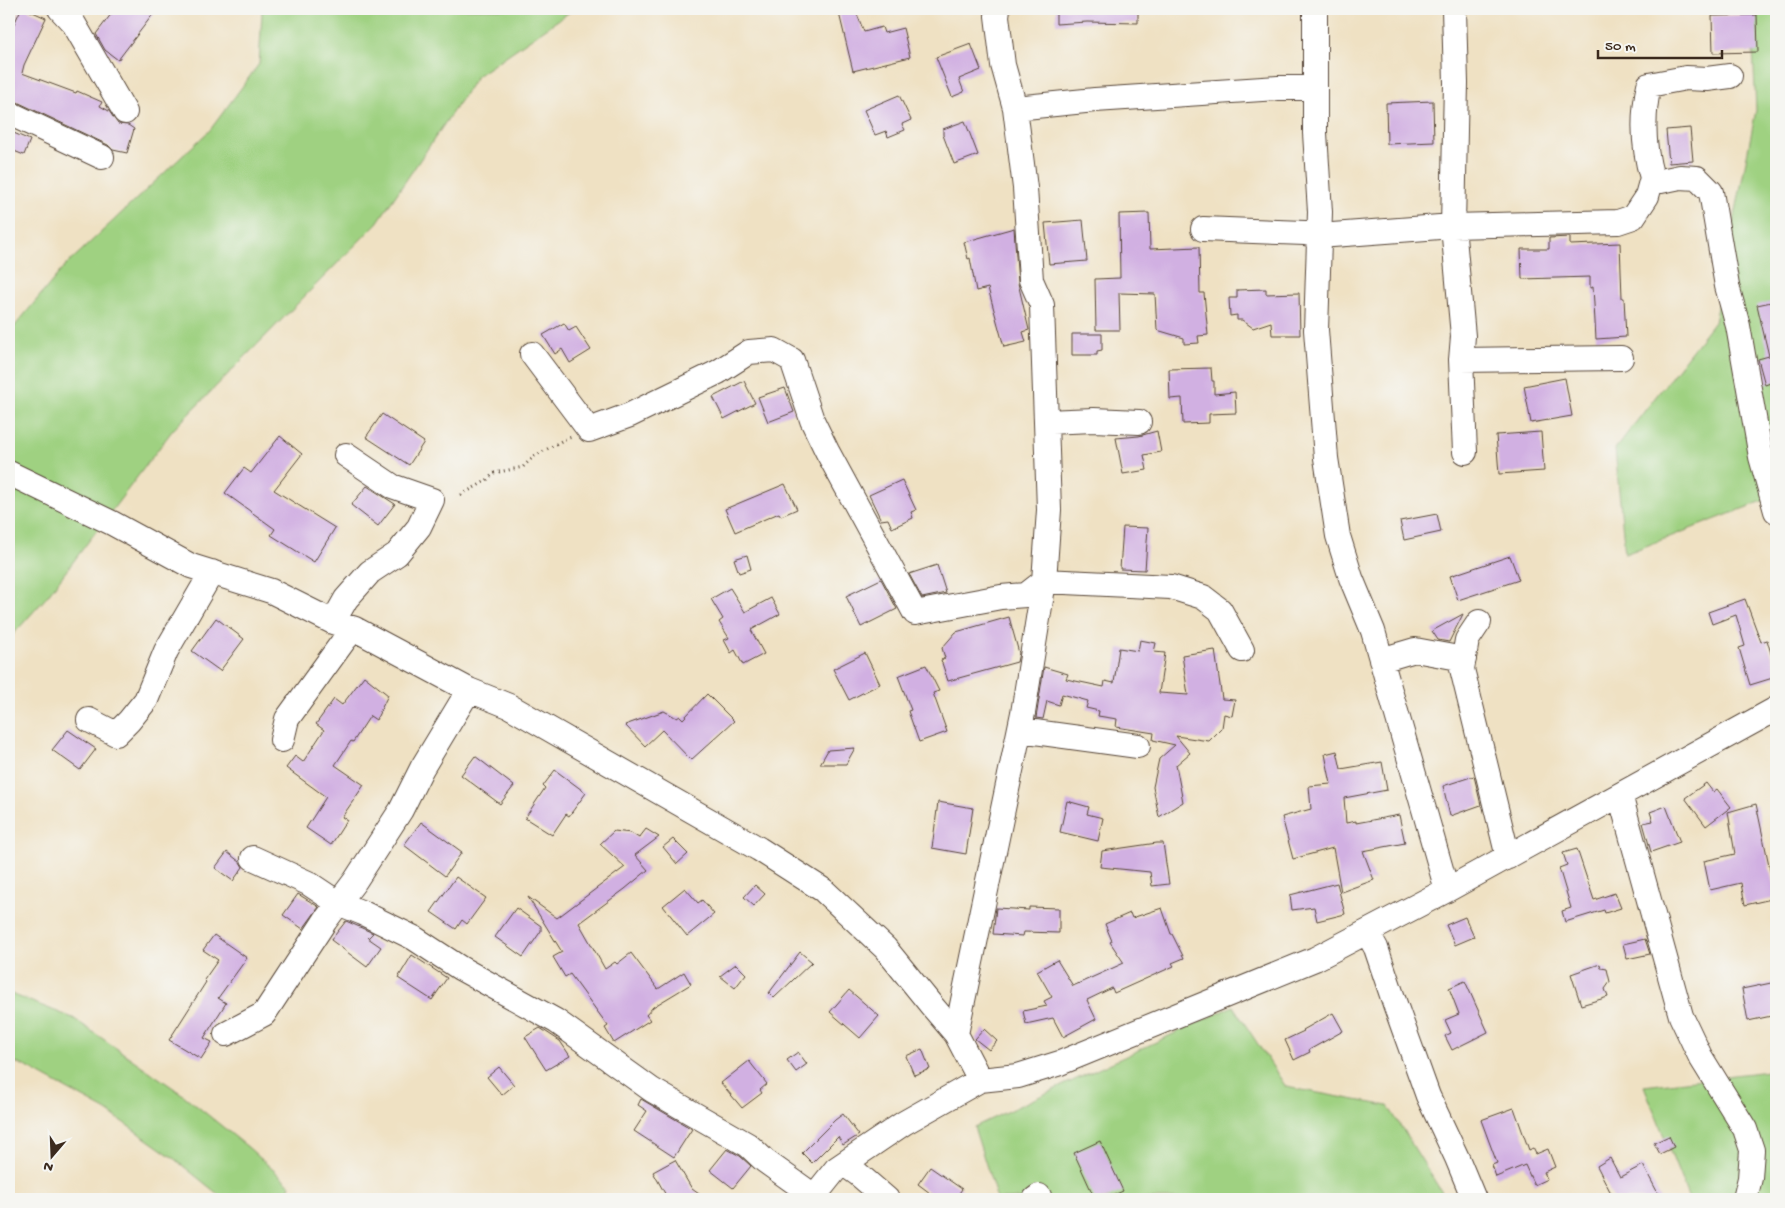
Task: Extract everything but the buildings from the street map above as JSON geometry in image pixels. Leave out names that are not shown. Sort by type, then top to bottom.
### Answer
[{"type":"street","points":[[60,9],[74,24],[125,112]]},
{"type":"street","points":[[956,1034],[1020,730],[1044,581],[1049,510],[1042,305],[1030,280],[1025,188],[1015,108],[1003,65],[997,16],[998,9]]},
{"type":"street","points":[[1315,9],[1315,134],[1320,212],[1316,330],[1326,458],[1338,536],[1351,578],[1373,631],[1447,890]]},
{"type":"street","points":[[1454,9],[1456,83],[1453,226],[1463,336],[1461,360],[1465,452]]},
{"type":"street","points":[[1203,229],[1305,233],[1319,236],[1453,226],[1618,222],[1633,218],[1647,196],[1652,178],[1647,162],[1644,138],[1645,109],[1649,85],[1686,78],[1706,79],[1730,76]]},
{"type":"street","points":[[1015,108],[1095,100],[1278,88],[1315,88]]},
{"type":"street","points":[[9,113],[102,157]]},
{"type":"street","points":[[1652,178],[1661,181],[1680,177],[1697,178],[1711,192],[1727,286],[1738,326],[1761,458],[1776,511]]},
{"type":"street","points":[[532,354],[589,430],[630,415],[692,385],[718,372],[749,352],[774,350],[792,360],[812,420],[827,451],[915,613],[1000,597],[1026,595],[1044,581],[1171,588],[1203,598],[1220,610],[1242,650]]},
{"type":"street","points":[[1461,360],[1621,358]]},
{"type":"street","points":[[1046,422],[1094,420],[1140,422]]},
{"type":"street","points":[[333,622],[346,599],[370,572],[396,554],[419,527],[432,500],[392,486],[346,455]]},
{"type":"street","points":[[9,473],[112,523],[192,566],[271,592],[333,622],[355,629],[469,690],[509,706],[759,849],[823,890],[885,948],[956,1034],[980,1080]]},
{"type":"street","points":[[89,720],[116,734],[129,721],[146,700],[166,651],[212,572]]},
{"type":"street","points":[[1479,622],[1467,640],[1462,669],[1508,857]]},
{"type":"street","points":[[282,740],[287,718],[345,639],[355,629]]},
{"type":"street","points":[[1381,660],[1416,650],[1464,659]]},
{"type":"street","points":[[226,1034],[264,1014],[401,810],[422,768],[469,690]]},
{"type":"street","points":[[253,858],[308,883],[338,903],[364,913],[414,938],[460,968],[556,1021],[652,1090],[748,1145],[765,1161],[813,1198],[836,1170],[844,1164],[904,1122],[980,1080],[1018,1076],[1060,1063],[1315,959],[1508,857],[1776,709]]},
{"type":"street","points":[[1020,730],[1138,746]]},
{"type":"street","points":[[1620,795],[1681,1016],[1700,1056],[1745,1129],[1752,1150],[1745,1199]]},
{"type":"street","points":[[1367,932],[1376,948],[1428,1096],[1474,1199]]},
{"type":"street","points":[[844,1164],[887,1199]]},
{"type":"path","points":[[461,496],[486,481],[494,473],[523,467],[533,457],[549,447],[589,430]]},
{"type":"green space","points":[[260,9],[574,9],[477,76],[377,223],[172,431],[45,599],[9,639],[9,333],[64,267],[210,130],[259,64],[262,13]]},
{"type":"green space","points":[[1751,9],[1776,9],[1776,496],[1625,554],[1615,449],[1714,322],[1756,110]]},
{"type":"green space","points":[[9,993],[73,1018],[182,1094],[249,1148],[290,1185],[285,1199],[224,1199],[172,1157],[107,1111],[27,1067],[9,1060]]},
{"type":"green space","points":[[1233,1006],[1286,1087],[1388,1106],[1446,1199],[997,1199],[974,1127]]},
{"type":"green space","points":[[1776,1070],[1776,1199],[1689,1199],[1644,1086]]}]
